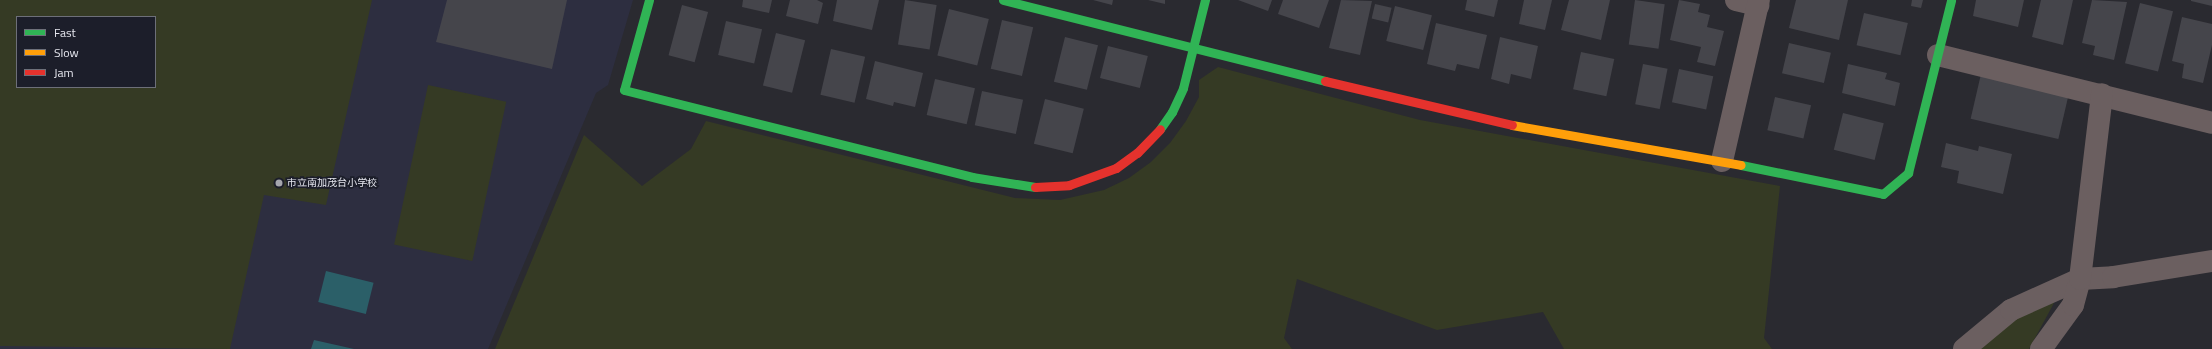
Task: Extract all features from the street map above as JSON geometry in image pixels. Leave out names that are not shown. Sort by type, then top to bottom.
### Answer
[{"type":"street","points":[[649,0],[624,90],[1018,186],[1062,186],[1094,178],[1116,168],[1137,153],[1156,134],[1172,112],[1183,88],[1195,48],[1205,0]]},
{"type":"street","points":[[1003,0],[1486,121],[1722,161],[1883,194],[1908,173],[1952,0]]},
{"type":"street","points":[[1722,161],[1758,3],[1736,0]]},
{"type":"street","points":[[1938,55],[2102,94],[2212,123]]},
{"type":"street","points":[[2042,349],[2073,305],[2080,279],[2102,94]]},
{"type":"street","points":[[1964,349],[2011,310],[2080,279],[2113,277],[2212,261]]},
{"type":"shaded area","name":"市立南加茂台小学校","points":[[0,0],[633,0],[608,85],[596,93],[488,349],[0,349]]},
{"type":"shaded area","points":[[326,271],[374,283],[366,314],[318,302]]},
{"type":"shaded area","points":[[314,340],[354,349],[311,349]]},
{"type":"green space","points":[[0,0],[372,0],[326,205],[264,195],[230,349],[0,346]]},
{"type":"green space","points":[[1218,67],[1420,120],[1780,186],[1764,338],[1772,349],[1564,349],[1543,312],[1437,330],[1297,279],[1284,338],[1292,349],[495,349],[584,135],[642,186],[691,149],[706,121],[1015,198],[1060,200],[1104,190],[1129,178],[1151,162],[1170,143],[1186,121],[1199,97],[1199,80]]},
{"type":"green space","points":[[428,85],[506,102],[472,261],[394,244]]},
{"type":"green space","points":[[2049,301],[2054,303],[2029,349],[1961,349]]},
{"type":"building","points":[[447,0],[567,0],[552,69],[436,42]]},
{"type":"building","points":[[743,0],[772,0],[769,13],[742,7]]},
{"type":"building","points":[[790,0],[817,0],[823,3],[818,24],[786,16]]},
{"type":"building","points":[[837,0],[879,0],[872,30],[833,21]]},
{"type":"building","points":[[905,0],[937,5],[930,49],[898,44]]},
{"type":"building","points":[[1093,0],[1113,0],[1112,5]]},
{"type":"building","points":[[1148,0],[1165,0],[1165,4]]},
{"type":"building","points":[[1238,0],[1272,0],[1268,11]]},
{"type":"building","points":[[1283,0],[1329,0],[1319,28],[1278,14]]},
{"type":"building","points":[[1341,0],[1372,1],[1360,55],[1329,48]]},
{"type":"building","points":[[1467,0],[1498,0],[1494,17],[1465,10]]},
{"type":"building","points":[[1524,0],[1552,0],[1545,30],[1519,24]]},
{"type":"building","points":[[1569,0],[1610,0],[1601,40],[1561,30]]},
{"type":"building","points":[[1635,0],[1665,4],[1658,49],[1629,45]]},
{"type":"building","points":[[1679,0],[1700,4],[1698,12],[1710,15],[1707,27],[1724,31],[1715,66],[1697,62],[1701,47],[1670,40]]},
{"type":"building","points":[[1796,0],[1848,0],[1839,40],[1789,28]]},
{"type":"building","points":[[1912,0],[1923,0],[1921,8],[1911,6]]},
{"type":"building","points":[[1976,0],[2024,0],[2018,27],[1973,16]]},
{"type":"building","points":[[2041,0],[2073,0],[2063,45],[2032,37]]},
{"type":"building","points":[[2092,0],[2127,2],[2114,60],[2093,55],[2095,46],[2082,43]]},
{"type":"building","points":[[2212,0],[2212,6],[2191,1]]},
{"type":"building","points":[[2140,3],[2173,11],[2158,71],[2125,63]]},
{"type":"building","points":[[1375,4],[1392,8],[1388,22],[1372,19]]},
{"type":"building","points":[[682,5],[708,12],[695,62],[669,55]]},
{"type":"building","points":[[1395,6],[1432,15],[1423,50],[1386,41]]},
{"type":"building","points":[[949,9],[989,19],[977,65],[937,56]]},
{"type":"building","points":[[1864,13],[1908,23],[1900,55],[1857,45]]},
{"type":"building","points":[[2182,17],[2212,24],[2212,45],[2203,83],[2182,78],[2184,64],[2172,61]]},
{"type":"building","points":[[1002,20],[1033,27],[1022,76],[991,69]]},
{"type":"building","points":[[726,21],[762,29],[754,63],[718,55]]},
{"type":"building","points":[[1436,23],[1487,35],[1479,69],[1457,64],[1455,71],[1427,64]]},
{"type":"building","points":[[776,33],[805,40],[792,93],[763,85]]},
{"type":"building","points":[[1065,37],[1098,45],[1087,90],[1054,82]]},
{"type":"building","points":[[1500,37],[1538,46],[1531,79],[1511,74],[1509,84],[1491,79]]},
{"type":"building","points":[[1789,43],[1831,53],[1824,83],[1782,73]]},
{"type":"building","points":[[1108,46],[1148,56],[1140,88],[1100,78]]},
{"type":"building","points":[[831,49],[865,57],[855,103],[820,95]]},
{"type":"building","points":[[1581,52],[1614,59],[1606,96],[1573,89]]},
{"type":"building","points":[[875,61],[923,73],[915,107],[894,102],[893,106],[866,99]]},
{"type":"building","points":[[1643,64],[1668,69],[1660,109],[1635,104]]},
{"type":"building","points":[[1848,64],[1887,73],[1885,79],[1900,83],[1895,106],[1842,93]]},
{"type":"building","points":[[1679,69],[1713,76],[1706,110],[1672,102]]},
{"type":"building","points":[[1981,74],[2069,94],[2058,139],[1971,119]]},
{"type":"building","points":[[935,79],[975,88],[967,124],[927,115]]},
{"type":"building","points":[[982,91],[1023,100],[1016,134],[975,125]]},
{"type":"building","points":[[1775,97],[1811,105],[1803,138],[1767,130]]},
{"type":"building","points":[[1045,99],[1084,109],[1073,153],[1034,144]]},
{"type":"building","points":[[1843,113],[1884,123],[1875,160],[1834,150]]},
{"type":"building","points":[[1946,143],[1978,151],[1979,146],[2012,154],[2003,194],[1957,183],[1959,171],[1941,167]]},
{"type":"traffic: fast","points":[[649,0],[624,90],[972,177],[1035,187]]},
{"type":"traffic: fast","points":[[1003,0],[1325,81]]},
{"type":"traffic: fast","points":[[1160,129],[1172,112],[1183,88],[1205,0]]},
{"type":"traffic: fast","points":[[1741,165],[1883,194],[1908,173],[1951,0]]},
{"type":"traffic: slow","points":[[1512,125],[1741,165]]},
{"type":"traffic: jam","points":[[1325,81],[1512,125]]},
{"type":"traffic: jam","points":[[1035,187],[1069,185],[1116,168],[1137,153],[1160,129]]},
{"type":"place","name":"市立南加茂台小学校","points":[[279,183]]}]
